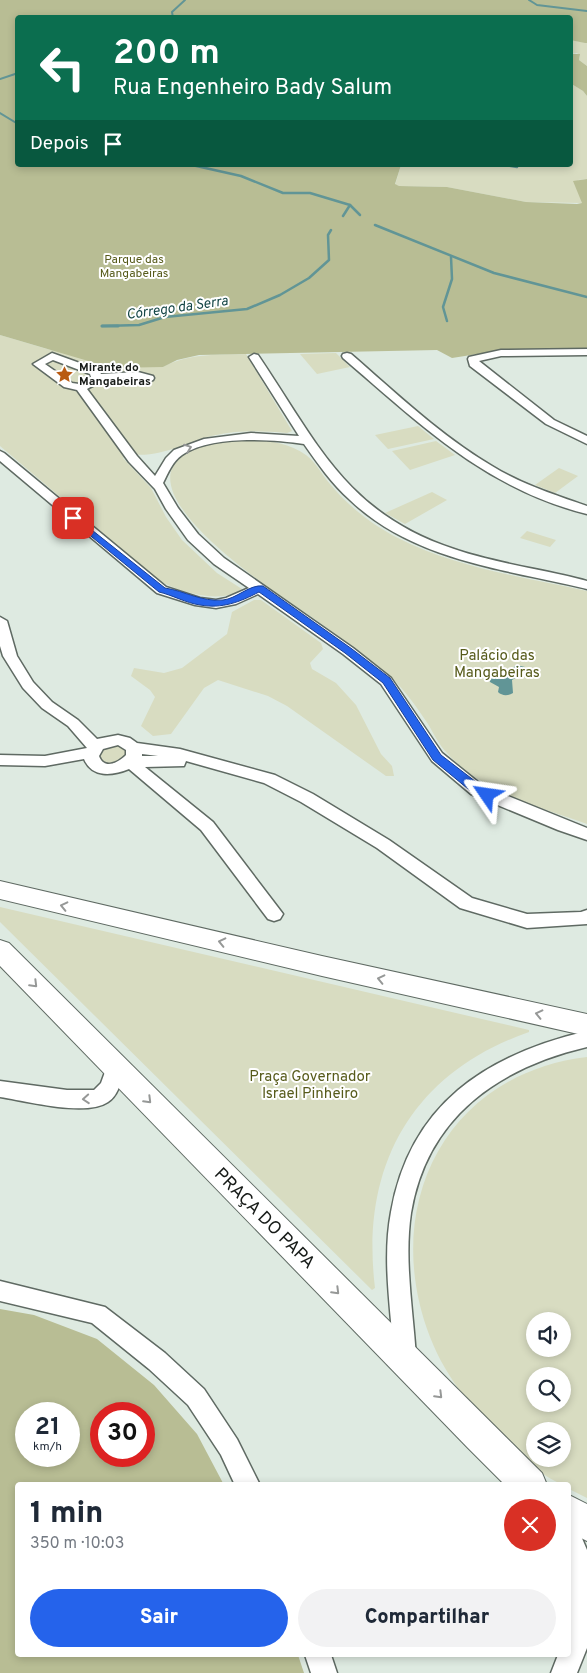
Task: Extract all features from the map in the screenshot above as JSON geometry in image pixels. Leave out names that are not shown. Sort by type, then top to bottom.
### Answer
[{"type":"street","points":[[585,355],[501,353],[472,359],[474,364],[550,422],[587,441]]},
{"type":"street","points":[[97,378],[95,372],[52,356],[38,364],[68,385],[81,388],[133,459],[157,483],[193,538],[219,561],[260,588],[386,680],[437,758],[477,790],[587,834]]},
{"type":"street","points":[[347,356],[451,444],[490,470],[534,491],[587,510]]},
{"type":"street","points":[[254,357],[309,441],[344,488],[363,505],[414,537],[464,557],[587,585]]},
{"type":"street","points":[[81,388],[97,378],[138,376],[149,378]]},
{"type":"street","points":[[157,483],[166,466],[177,452],[210,440],[228,436],[255,435],[309,441]]},
{"type":"street","points":[[0,455],[162,590],[174,592],[200,602],[213,604],[239,599],[260,588]]},
{"type":"street","points":[[573,581],[587,577]]},
{"type":"street","points":[[0,621],[10,656],[28,686],[48,705],[73,723],[112,740],[124,742],[131,757],[207,826],[274,914]]},
{"type":"street","points":[[73,723],[94,754],[100,767],[121,768],[131,757]]},
{"type":"street","points":[[0,760],[46,761],[69,765],[94,754],[105,742],[112,740]]},
{"type":"street","points":[[131,757],[213,762],[269,778],[307,798],[383,844],[466,903],[527,921],[582,919],[587,917]]},
{"type":"street","points":[[114,769],[171,795]]},
{"type":"street","points":[[0,890],[322,966],[587,1025]]},
{"type":"street","name":"PRAÇA DO PAPA","points":[[0,950],[527,1482]]},
{"type":"street","points":[[405,1360],[398,1256],[401,1212],[409,1179],[426,1141],[450,1109],[466,1093],[489,1077],[548,1048],[587,1039]]},
{"type":"street","points":[[0,1089],[85,1100],[99,1097],[108,1090],[116,1067]]},
{"type":"street","points":[[0,1290],[97,1314],[196,1397],[229,1447],[246,1482]]},
{"type":"street","points":[[571,1514],[587,1523]]},
{"type":"street","points":[[571,1543],[581,1567],[584,1588],[584,1625],[571,1656]]},
{"type":"street","points":[[319,1657],[324,1673]]},
{"type":"street","points":[[564,1673],[571,1657]]},
{"type":"green space","name":"Parque das Mangabeiras","points":[[0,0],[587,0],[587,43],[573,41],[573,15],[15,15],[15,167],[400,167],[395,184],[399,186],[447,187],[526,202],[577,204],[582,203],[573,181],[587,179],[587,349],[503,350],[452,358],[437,350],[199,355],[177,360],[163,367],[112,368],[0,335]]},
{"type":"green space","points":[[573,41],[587,43],[587,66],[579,60],[580,56],[577,53],[573,54]]},
{"type":"green space","points":[[573,54],[580,54],[579,60],[587,66],[587,96],[573,85]]},
{"type":"green space","points":[[573,85],[587,96],[587,179],[578,180],[582,203],[526,202],[447,187],[395,185],[400,167],[573,167]]},
{"type":"green space","points":[[0,335],[47,349],[163,367],[173,362],[193,357],[246,354],[292,431],[287,433],[251,431],[225,433],[163,452],[140,455],[129,454],[123,458],[151,488],[166,517],[182,540],[217,573],[242,589],[233,594],[223,596],[200,595],[177,589],[158,580],[0,446]]},
{"type":"green space","points":[[336,353],[350,367],[317,374],[300,354]]},
{"type":"green space","points":[[418,426],[434,439],[388,449],[375,435]]},
{"type":"green space","name":"Palácio das Mangabeiras","points":[[229,441],[269,441],[288,446],[306,455],[337,492],[361,514],[388,533],[420,548],[467,564],[587,591],[587,824],[531,805],[494,789],[461,767],[444,750],[412,701],[387,673],[242,567],[213,543],[189,518],[173,492],[171,470],[188,452]]},
{"type":"green space","points":[[436,441],[455,455],[410,470],[392,451]]},
{"type":"green space","points":[[559,468],[578,476],[555,493],[535,485]]},
{"type":"green space","points":[[432,492],[447,500],[405,524],[385,513]]},
{"type":"green space","points":[[527,531],[556,540],[550,547],[520,538]]},
{"type":"green space","points":[[254,600],[261,600],[321,643],[323,649],[310,663],[312,669],[336,683],[356,705],[381,754],[392,766],[394,776],[386,776],[287,706],[268,696],[218,680],[204,688],[171,734],[153,736],[141,726],[155,697],[150,690],[131,676],[134,668],[164,673],[182,668],[227,634],[232,612]]},
{"type":"green space","points":[[116,744],[124,746],[129,755],[116,765],[102,764],[97,752],[99,749]]},
{"type":"green space","name":"Praça Governador Israel Pinheiro","points":[[0,907],[529,1030],[529,1032],[488,1050],[453,1072],[425,1099],[402,1130],[386,1164],[376,1202],[373,1244],[375,1288],[372,1290],[0,922]]},
{"type":"green space","points":[[587,1057],[587,1498],[571,1490],[571,1482],[554,1481],[534,1467],[571,1467],[571,1422],[526,1422],[526,1460],[498,1434],[464,1396],[445,1368],[430,1337],[417,1289],[413,1241],[420,1196],[436,1155],[461,1119],[495,1090],[537,1069]]},
{"type":"green space","points":[[0,1309],[34,1315],[97,1339],[154,1385],[197,1434],[222,1482],[15,1482],[15,1657],[299,1657],[304,1673],[0,1673]]},
{"type":"water","points":[[516,665],[525,667],[526,672],[512,680],[513,693],[501,694],[498,692],[499,687],[490,682],[489,679],[507,674]]},
{"type":"waterway","name":"Córrego da Serra","points":[[172,15],[172,12],[185,0]]},
{"type":"waterway","name":"Córrego da Serra","points":[[529,0],[537,5],[587,11]]},
{"type":"waterway","name":"Córrego da Serra","points":[[0,79],[15,74]]},
{"type":"waterway","name":"Córrego da Serra","points":[[0,113],[15,122]]},
{"type":"waterway","name":"Córrego da Serra","points":[[201,167],[241,176],[283,193],[310,193],[350,205]]},
{"type":"waterway","name":"Córrego da Serra","points":[[343,216],[350,205]]},
{"type":"waterway","name":"Córrego da Serra","points":[[350,205],[360,215]]},
{"type":"waterway","name":"Córrego da Serra","points":[[375,225],[494,273],[587,297]]},
{"type":"waterway","name":"Córrego da Serra","points":[[118,326],[102,326],[139,325],[165,317],[247,309],[280,295],[309,278],[329,260],[328,235],[331,230]]},
{"type":"waterway","name":"Córrego da Serra","points":[[447,321],[443,307],[452,279],[451,257]]},
{"type":"place","name":"Mirante do Mangabeiras","points":[[65,374]]},
{"type":"route","points":[[73,518],[162,590],[174,592],[200,602],[213,604],[239,599],[260,588],[386,680],[437,758],[477,790],[487,795]]}]
